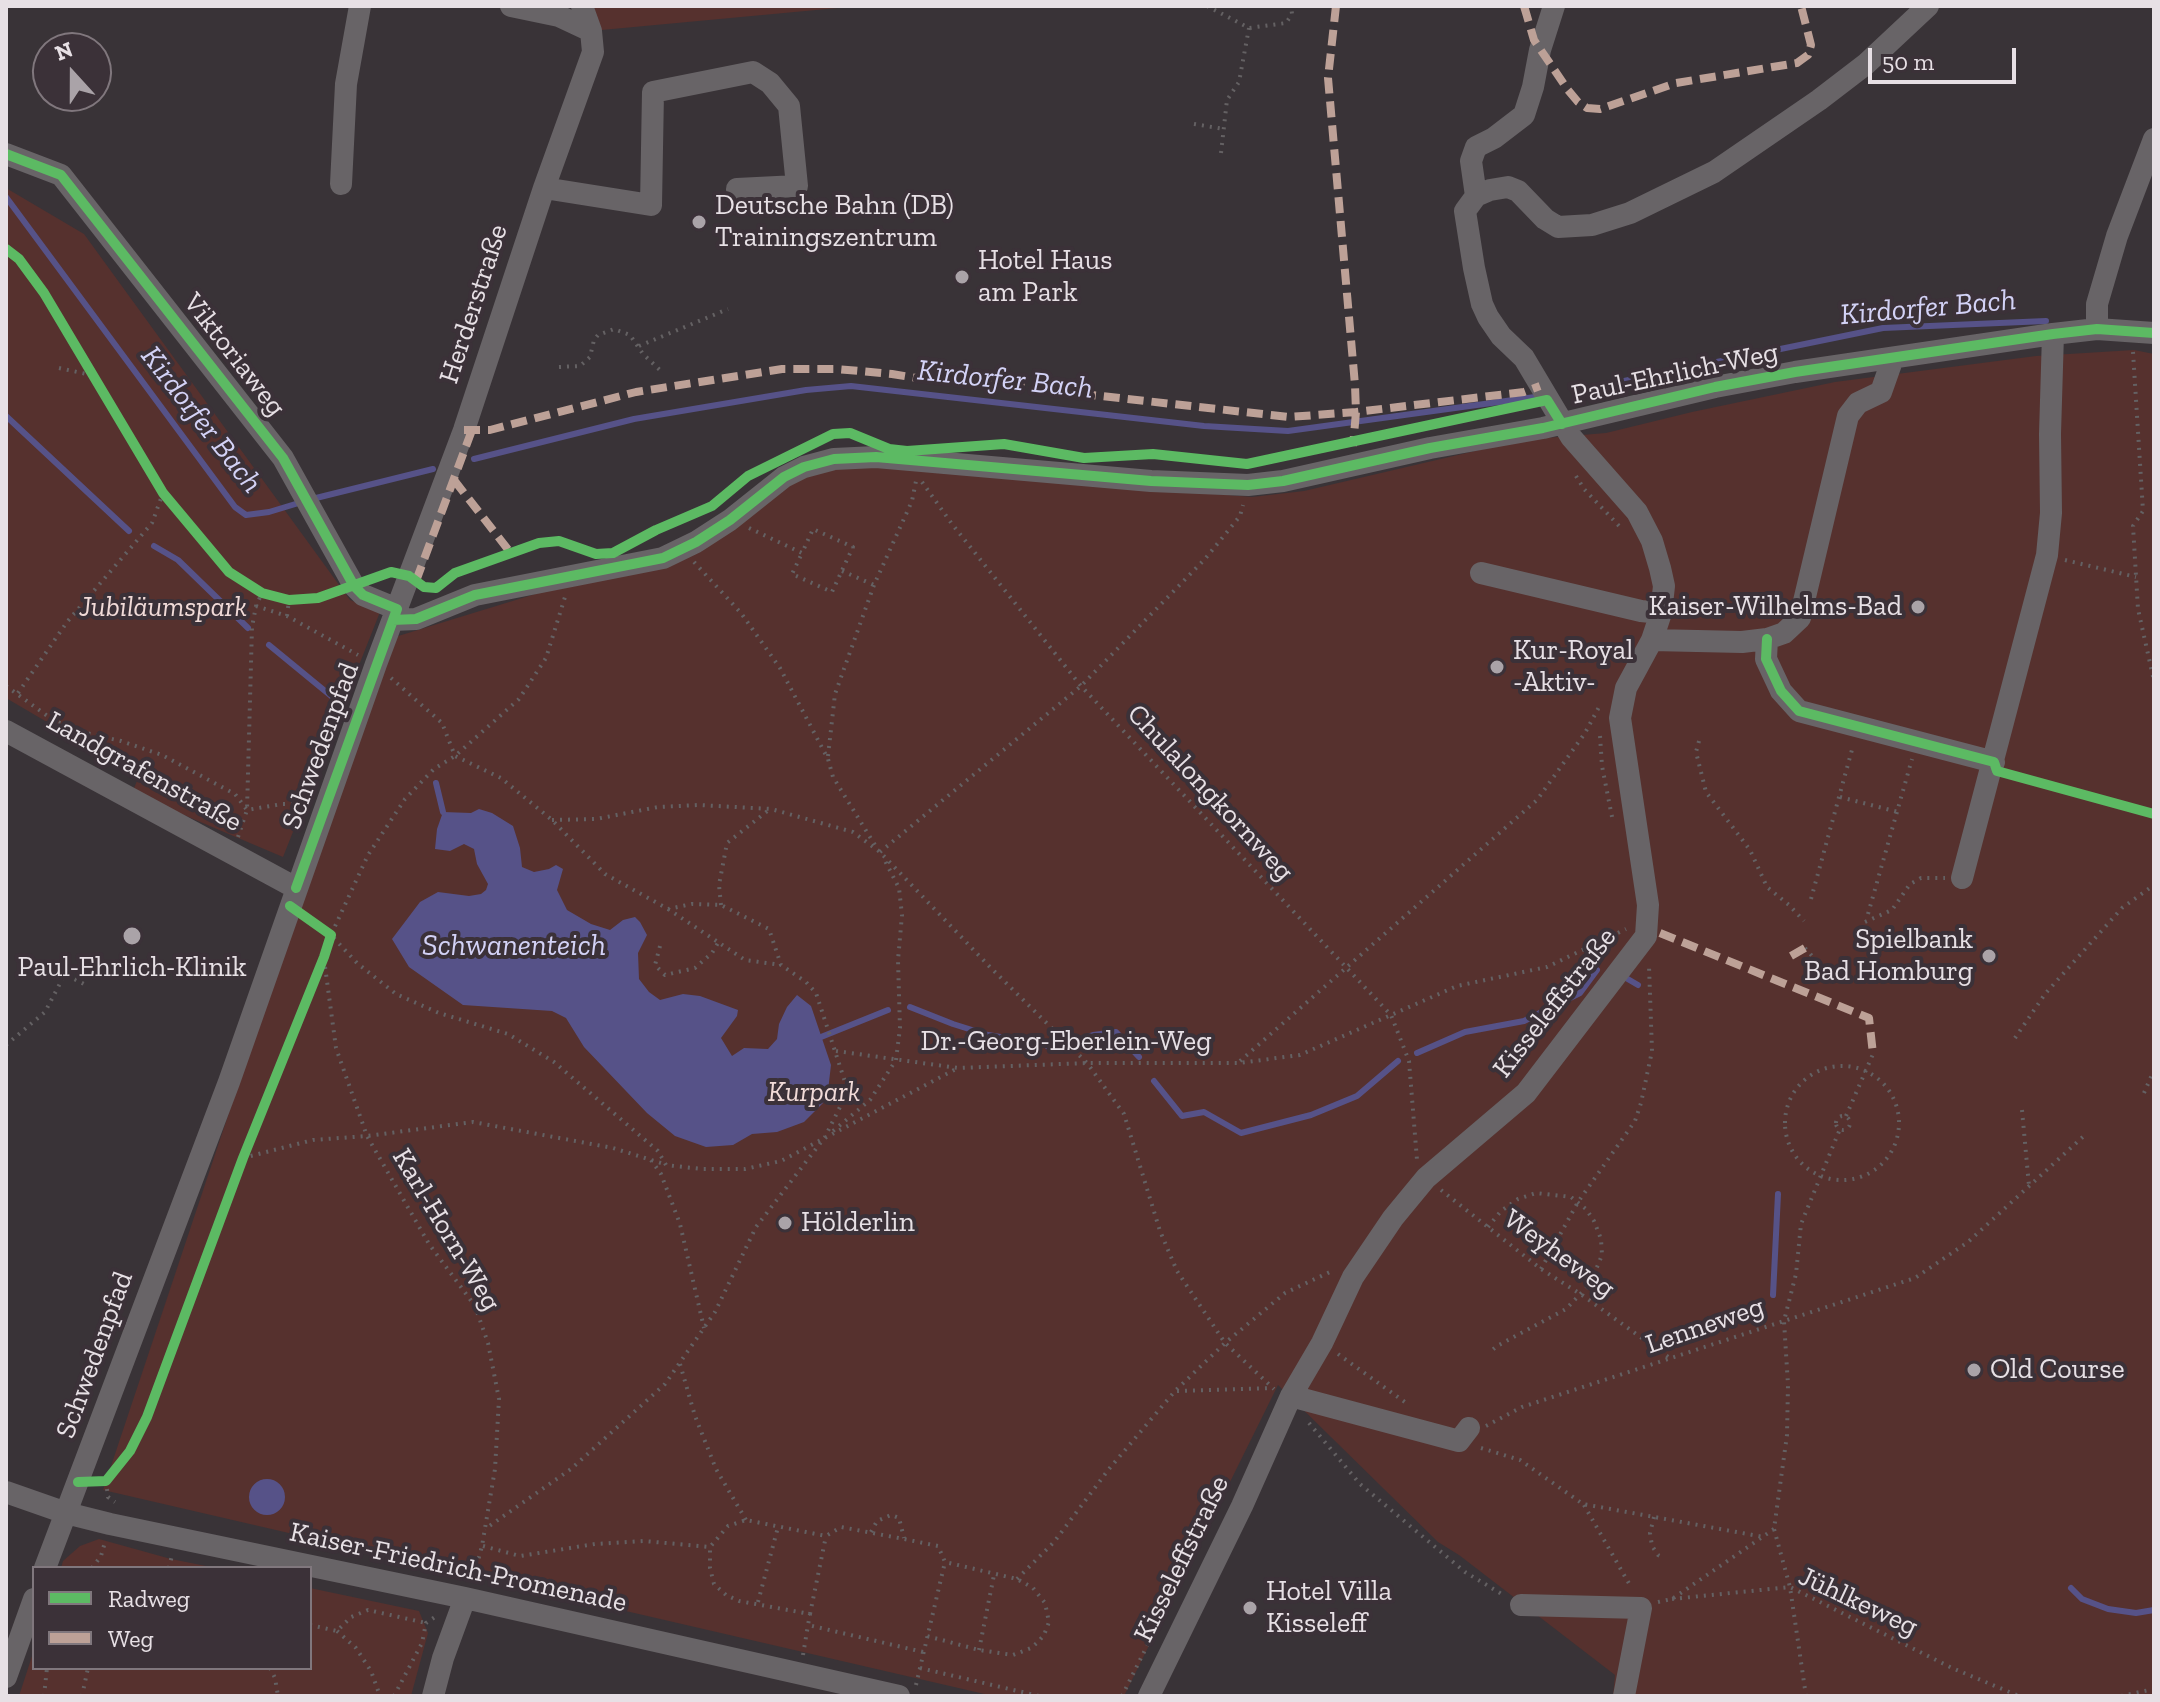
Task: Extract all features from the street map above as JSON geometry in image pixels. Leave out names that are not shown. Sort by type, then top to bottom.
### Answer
[{"type":"street","points":[[341,184],[346,84],[360,6]]},
{"type":"street","points":[[511,6],[559,16],[591,31]]},
{"type":"street","name":"Herderstraße","points":[[395,614],[464,430],[544,188],[593,52],[591,31],[582,6]]},
{"type":"street","name":"Kisseleffstraße","points":[[1149,1696],[1242,1506],[1282,1394],[1322,1343],[1353,1277],[1422,1175],[1526,1093],[1632,935],[1648,905],[1620,718],[1626,688],[1652,640],[1661,613],[1664,586],[1652,541],[1637,512],[1571,437],[1524,358],[1494,327],[1482,304],[1464,214],[1476,196],[1471,161],[1476,147],[1494,138],[1524,115],[1554,6]]},
{"type":"street","points":[[1476,196],[1495,188],[1508,187],[1518,191],[1545,219],[1558,227],[1592,225],[1630,213],[1714,172],[1819,100],[1866,64],[1928,6]]},
{"type":"street","points":[[544,188],[651,205],[653,92],[753,72],[770,83],[789,106],[797,186],[737,189]]},
{"type":"street","points":[[2097,329],[2097,304],[2117,236],[2154,139]]},
{"type":"street","name":"Viktoriaweg","points":[[6,154],[61,175],[283,458],[354,586],[395,614]]},
{"type":"street","name":"Paul-Ehrlich-Weg","points":[[395,614],[416,619],[475,595],[635,564],[683,550],[721,513],[784,477],[822,461],[876,457],[1151,481],[1248,485],[1283,481],[1430,448],[1562,424],[1715,387],[2053,334],[2097,329],[2144,332]]},
{"type":"street","points":[[1962,878],[2047,555],[2051,513],[2053,334]]},
{"type":"street","points":[[1652,640],[1742,642],[1767,639],[1784,633],[1800,618],[1848,416],[1858,403],[1881,392],[1893,358]]},
{"type":"street","points":[[1481,573],[1661,613]]},
{"type":"street","name":"Schwedenpfad","points":[[46,1566],[229,1082],[395,614]]},
{"type":"street","points":[[1767,639],[1766,659],[1781,691],[1799,711],[1994,762]]},
{"type":"street","name":"Landgrafenstraße","points":[[7,733],[293,897]]},
{"type":"street","points":[[1282,1394],[1464,1434]]},
{"type":"street","name":"Kaiser-Friedrich-Promenade","points":[[6,1492],[66,1513],[112,1513],[465,1598],[899,1696]]},
{"type":"street","points":[[433,1696],[465,1598]]},
{"type":"street","points":[[6,1677],[32,1605]]},
{"type":"street","points":[[1521,1605],[1641,1608],[1624,1696]]},
{"type":"path","points":[[1207,6],[1249,28],[1286,23],[1292,14],[1291,6]]},
{"type":"path","points":[[1221,153],[1227,100],[1239,82],[1249,28]]},
{"type":"path","points":[[1194,124],[1224,129]]},
{"type":"path","points":[[639,346],[728,309]]},
{"type":"path","points":[[559,367],[571,368],[586,362],[594,340],[608,329],[626,332],[662,372]]},
{"type":"path","points":[[2144,332],[2133,375],[2143,511],[2133,526],[2138,609],[2154,681]]},
{"type":"path","points":[[59,368],[91,375]]},
{"type":"path","points":[[1428,426],[1547,400]]},
{"type":"path","points":[[1262,461],[1398,432]]},
{"type":"path","points":[[822,440],[833,434],[850,433],[871,440]]},
{"type":"path","points":[[988,445],[1035,448]]},
{"type":"path","points":[[1112,456],[1153,454],[1231,462]]},
{"type":"path","points":[[1569,465],[1584,489],[1627,534]]},
{"type":"path","points":[[724,496],[758,471]]},
{"type":"path","points":[[880,852],[1081,686],[1229,532],[1240,516],[1248,485]]},
{"type":"path","points":[[18,693],[67,622],[152,523],[163,493]]},
{"type":"path","points":[[624,547],[656,530],[721,513],[802,553]]},
{"type":"path","points":[[813,529],[853,547],[832,592],[792,574],[802,553],[813,529]]},
{"type":"path","points":[[409,576],[424,587],[436,588],[455,573],[539,543],[559,541],[596,554]]},
{"type":"path","points":[[683,550],[741,613],[780,668],[828,759],[833,777],[899,888],[902,915],[898,960],[900,1028],[896,1060],[870,1100],[825,1137]]},
{"type":"path","points":[[2062,560],[2136,577]]},
{"type":"path","points":[[828,759],[835,694],[874,585],[842,571]]},
{"type":"path","points":[[94,1566],[101,1556],[112,1513],[106,1481],[126,1457],[147,1417],[243,1158],[331,935],[368,855],[405,799],[434,769],[455,756],[519,699],[546,658],[561,618],[568,584],[566,576]]},
{"type":"path","points":[[247,810],[252,627],[262,593]]},
{"type":"path","points":[[287,616],[289,600]]},
{"type":"path","points":[[256,606],[287,616],[376,664],[442,723],[455,756],[501,778],[552,820],[605,874],[668,909],[745,960],[781,965],[806,982],[816,993],[848,1091],[825,1137],[756,1227],[715,1312],[665,1384],[571,1469],[485,1529],[465,1598]]},
{"type":"path","points":[[6,686],[53,720],[82,732],[162,755],[235,794],[247,810]]},
{"type":"path","points":[[1239,1063],[1537,800],[1585,733],[1602,697]]},
{"type":"path","points":[[1599,707],[1602,766],[1614,826]]},
{"type":"path","points":[[1811,899],[1857,728]]},
{"type":"path","points":[[1699,741],[1696,752],[1706,792],[1750,850],[1767,887],[1804,921]]},
{"type":"path","points":[[1868,914],[1916,743]]},
{"type":"path","points":[[1840,797],[1898,812]]},
{"type":"path","points":[[247,810],[301,804],[322,814]]},
{"type":"path","points":[[552,820],[596,819],[658,807],[699,805],[771,809],[853,832],[880,852],[1076,1051],[1124,1114],[1160,1231],[1177,1271],[1225,1343],[1282,1394],[1360,1484],[1465,1572],[1521,1605]]},
{"type":"path","points":[[721,905],[719,885],[727,843],[771,809]]},
{"type":"path","points":[[1865,922],[1892,910],[1910,884],[1921,878],[1962,878]]},
{"type":"path","points":[[2015,1038],[2045,994],[2122,908],[2154,885]]},
{"type":"path","points":[[293,897],[357,963],[396,994],[439,1013],[508,1034],[554,1062],[658,1151],[666,1165]]},
{"type":"path","points":[[668,909],[692,904],[721,905],[769,929],[781,965]]},
{"type":"path","points":[[1541,1269],[1578,1202],[1635,1121],[1641,1103],[1652,1051],[1651,990],[1632,935]]},
{"type":"path","points":[[660,946],[655,965],[665,975],[695,968],[718,943]]},
{"type":"path","points":[[1805,948],[1813,957]]},
{"type":"path","points":[[46,965],[84,984]]},
{"type":"path","points":[[6,1045],[45,1012],[65,974]]},
{"type":"path","points":[[1846,1116],[1873,1054]]},
{"type":"path","points":[[1843,1066],[1865,1070],[1884,1084],[1896,1105],[1897,1140],[1885,1160],[1866,1175],[1843,1181],[1820,1177],[1801,1164],[1788,1145],[1784,1123],[1788,1101],[1801,1082],[1820,1070],[1843,1066]]},
{"type":"path","points":[[243,1158],[313,1140],[473,1122],[613,1148],[666,1165],[745,1169],[781,1161],[958,1068]]},
{"type":"path","points":[[2144,1093],[2154,1070]]},
{"type":"path","points":[[2022,1110],[2029,1186]]},
{"type":"path","points":[[1841,1115],[1846,1116],[1850,1125],[1847,1129],[1836,1127],[1836,1120],[1841,1115]]},
{"type":"path","points":[[1806,1696],[1790,1587],[1774,1529],[1787,1435],[1784,1321],[1796,1274],[1801,1224],[1840,1129]]},
{"type":"path","points":[[651,1160],[661,1174],[680,1224],[704,1328]]},
{"type":"path","points":[[1488,1227],[1518,1199],[1536,1193],[1555,1193],[1578,1202],[1594,1221],[1601,1239],[1602,1255],[1597,1272],[1582,1295],[1566,1309],[1489,1353]]},
{"type":"path","points":[[1017,1579],[1054,1542],[1109,1469],[1175,1391],[1225,1343],[1285,1293],[1336,1269]]},
{"type":"path","points":[[1322,1343],[1409,1405]]},
{"type":"path","points":[[680,1363],[695,1416],[716,1469],[746,1520]]},
{"type":"path","points":[[1175,1391],[1282,1394]]},
{"type":"path","points":[[1464,1434],[1520,1460],[1583,1504],[1622,1566],[1641,1608],[1672,1599],[1774,1529]]},
{"type":"path","points":[[82,1472],[126,1457]]},
{"type":"path","points":[[82,1472],[106,1481]]},
{"type":"path","points":[[1583,1504],[1764,1537]]},
{"type":"path","points":[[871,1532],[877,1521],[891,1515],[899,1518],[904,1539]]},
{"type":"path","points":[[1654,1517],[1650,1533],[1652,1546],[1664,1558]]},
{"type":"path","points":[[810,1614],[758,1602],[739,1601],[726,1595],[714,1584],[710,1547],[728,1526],[746,1520],[826,1536],[841,1527],[938,1546],[945,1562],[914,1696]]},
{"type":"path","points":[[758,1602],[778,1527]]},
{"type":"path","points":[[799,1673],[826,1536]]},
{"type":"path","points":[[482,1546],[520,1556],[595,1544],[644,1541],[710,1547]]},
{"type":"path","points":[[1122,1696],[1192,1557]]},
{"type":"path","points":[[169,1566],[171,1559]]},
{"type":"path","points":[[927,1636],[979,1650],[1013,1655],[1031,1648],[1044,1635],[1049,1622],[1045,1603],[1039,1593],[1017,1579],[945,1562]]},
{"type":"path","points":[[979,1650],[994,1575]]},
{"type":"path","points":[[337,1631],[351,1617],[368,1610],[452,1632]]},
{"type":"path","points":[[394,1696],[422,1643],[426,1623]]},
{"type":"path","points":[[312,1625],[337,1631],[356,1648],[371,1671],[380,1696]]},
{"type":"path","points":[[808,1625],[923,1652]]},
{"type":"path","points":[[920,1668],[1039,1696]]},
{"type":"path","points":[[44,1696],[47,1670]]},
{"type":"path","points":[[82,1696],[88,1670]]},
{"type":"path","points":[[271,1670],[278,1696]]},
{"type":"path","points":[[2121,1696],[2154,1689]]},
{"type":"green space","points":[[585,6],[859,6],[591,31]]},
{"type":"green space","name":"Jubiläumspark","points":[[6,188],[84,234],[350,600],[380,612],[283,857],[132,793],[139,776],[6,698]]},
{"type":"green space","name":"Kurpark","points":[[2134,350],[2154,354],[2154,1696],[1613,1696],[1615,1675],[1438,1542],[1278,1385],[1124,1696],[993,1696],[103,1490],[306,882],[395,637],[568,584],[630,575],[799,478],[852,465],[1252,497],[1304,491],[1522,440],[1606,433],[1835,382],[2036,356]]},
{"type":"green space","points":[[99,1539],[206,1566],[62,1566],[80,1546]]},
{"type":"green space","points":[[312,1588],[419,1611],[428,1633],[411,1696],[19,1696],[32,1656],[32,1670],[312,1670]]},
{"type":"water","name":"Schwanenteich","points":[[479,809],[513,826],[522,867],[534,872],[556,865],[563,869],[557,890],[567,910],[591,924],[610,930],[623,920],[635,917],[640,922],[647,935],[638,953],[639,979],[649,992],[660,1000],[683,994],[700,996],[738,1010],[721,1038],[732,1056],[744,1048],[768,1049],[777,1039],[779,1024],[797,995],[811,1006],[831,1065],[827,1099],[804,1122],[777,1132],[752,1134],[733,1145],[706,1147],[675,1136],[647,1113],[584,1047],[566,1018],[552,1011],[463,1005],[409,967],[392,939],[420,902],[438,892],[469,896],[486,890],[488,884],[477,864],[474,849],[464,844],[450,851],[435,849],[443,812],[471,813]]},
{"type":"water","points":[[267,1479],[280,1484],[285,1497],[280,1510],[267,1515],[254,1510],[249,1497],[254,1484]]},
{"type":"waterway","name":"Kirdorfer Bach","points":[[6,197],[235,507],[246,515],[302,502]]},
{"type":"waterway","name":"Kirdorfer Bach","points":[[1580,390],[1883,328],[2046,321]]},
{"type":"waterway","name":"Kirdorfer Bach","points":[[474,459],[634,419],[806,390],[851,386],[1204,426],[1288,431],[1535,397]]},
{"type":"waterway","name":"Kirdorfer Bach","points":[[6,416],[129,531]]},
{"type":"waterway","name":"Kirdorfer Bach","points":[[312,499],[433,469]]},
{"type":"waterway","name":"Kirdorfer Bach","points":[[154,546],[178,560],[248,628]]},
{"type":"waterway","name":"Kirdorfer Bach","points":[[269,645],[336,700]]},
{"type":"waterway","name":"Kirdorfer Bach","points":[[436,783],[443,812]]},
{"type":"waterway","points":[[1417,1053],[1465,1032],[1524,1021],[1580,993],[1597,970]]},
{"type":"waterway","points":[[1626,978],[1638,985]]},
{"type":"waterway","points":[[910,1007],[988,1035],[1044,1044],[1052,1049],[1093,1035],[1116,1032],[1139,1057]]},
{"type":"waterway","points":[[821,1037],[888,1010]]},
{"type":"waterway","points":[[1154,1081],[1182,1116],[1204,1112],[1241,1133],[1311,1115],[1357,1096],[1398,1061]]},
{"type":"waterway","name":"Kirdorfer Bach","points":[[1773,1295],[1778,1194]]},
{"type":"waterway","name":"Kirdorfer Bach","points":[[2071,1588],[2082,1599],[2108,1609],[2136,1613],[2154,1610]]},
{"type":"marked path","points":[[1336,6],[1328,78],[1355,385],[1353,446]]},
{"type":"marked path","points":[[1524,6],[1534,40],[1568,90],[1587,108],[1600,109],[1676,83],[1797,63],[1808,55],[1811,45],[1801,6]]},
{"type":"marked path","points":[[464,430],[490,430],[636,392],[782,369],[837,369],[929,380],[967,381],[1289,417],[1524,392],[1540,386]]},
{"type":"marked path","points":[[416,581],[472,430]]},
{"type":"marked path","points":[[454,480],[510,552]]},
{"type":"marked path","points":[[1660,933],[1869,1018],[1873,1054]]},
{"type":"marked path","points":[[1791,956],[1805,948]]},
{"type":"cycle path","points":[[6,154],[61,175],[283,458],[354,586],[363,595],[397,609],[296,888]]},
{"type":"cycle path","points":[[6,249],[19,259],[44,293],[163,493],[229,572],[262,593],[289,600],[318,598],[391,572],[409,576],[424,587],[436,588],[455,573],[539,543],[559,541],[596,554],[613,553],[712,506],[748,476],[833,434],[850,433],[889,449],[907,451],[1004,444],[1084,458],[1153,454],[1247,464],[1547,400],[1562,424]]},
{"type":"cycle path","points":[[393,620],[416,619],[475,595],[663,558],[730,520],[784,477],[804,467],[834,459],[876,457],[1151,481],[1248,485],[1283,481],[1430,448],[1543,428],[1715,387],[1795,372],[2097,329],[2154,333]]},
{"type":"cycle path","points":[[1767,639],[1766,659],[1781,691],[1799,711],[1994,762],[1997,771],[2154,814]]},
{"type":"cycle path","points":[[78,1482],[106,1481],[130,1451],[147,1417],[243,1158],[324,957],[331,935],[290,906]]},
{"type":"place","name":"Deutsche Bahn (DB) Trainingszentrum","points":[[699,222]]},
{"type":"place","name":"Hotel Haus am Park","points":[[962,277]]},
{"type":"place","name":"Kaiser-Wilhelms-Bad","points":[[1918,607]]},
{"type":"place","name":"Kur-Royal -Aktiv-","points":[[1497,667]]},
{"type":"place","name":"Paul-Ehrlich-Klinik","points":[[132,936]]},
{"type":"place","name":"Spielbank Bad Homburg","points":[[1989,956]]},
{"type":"place","name":"Hölderlin","points":[[785,1223]]},
{"type":"place","name":"Old Course","points":[[1974,1370]]},
{"type":"place","name":"Hotel Villa Kisseleff","points":[[1250,1608]]}]
